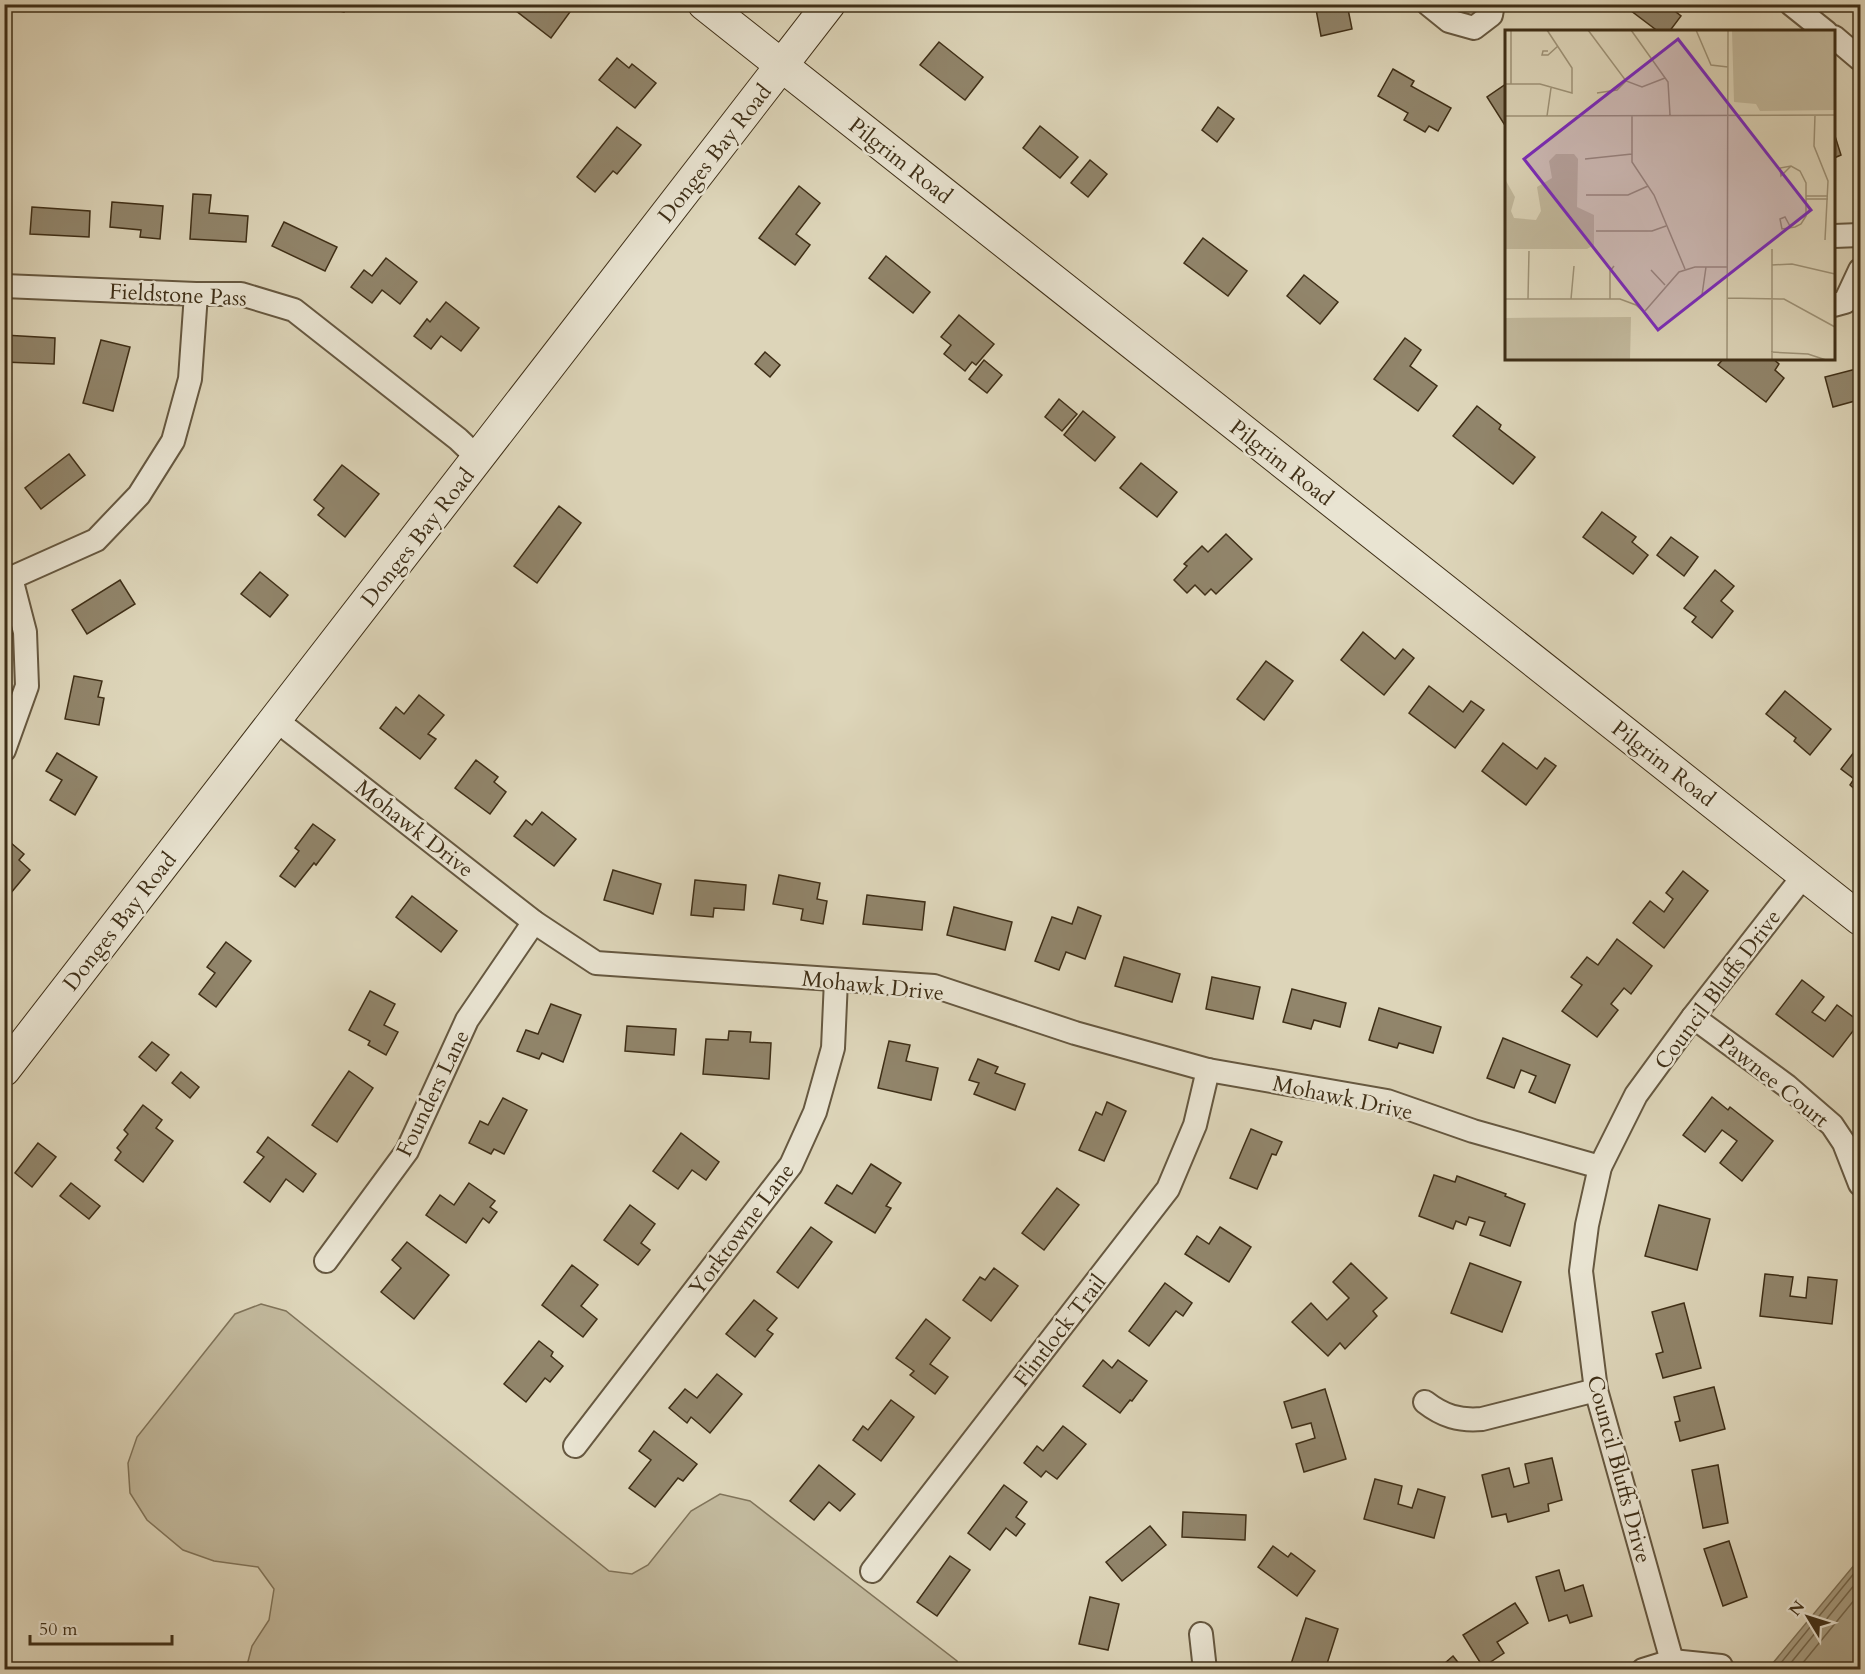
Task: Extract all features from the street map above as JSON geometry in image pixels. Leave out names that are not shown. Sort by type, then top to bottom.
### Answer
[{"type":"street","name":"Pilgrim Road","points":[[704,4],[1860,919]]},
{"type":"street","name":"Donges Bay Road","points":[[4,1070],[829,4]]},
{"type":"street","points":[[1428,4],[1449,21],[1474,28],[1491,15],[1493,4]]},
{"type":"street","points":[[1791,4],[1824,30]]},
{"type":"street","points":[[1835,39],[1860,58]]},
{"type":"street","points":[[1835,236],[1860,235]]},
{"type":"street","points":[[1835,304],[1845,302],[1860,270]]},
{"type":"street","name":"Fieldstone Pass","points":[[4,286],[241,294],[294,310],[458,439],[478,458]]},
{"type":"street","points":[[4,750],[27,686],[25,632],[8,578],[96,540],[139,495],[173,441],[190,379],[196,294]]},
{"type":"street","name":"Mohawk Drive","points":[[276,720],[534,922],[596,963],[934,986],[1075,1033],[1208,1070],[1387,1101],[1473,1131],[1600,1167]]},
{"type":"street","name":"Council Bluffs Drive","points":[[1672,1661],[1596,1390],[1581,1271],[1587,1225],[1600,1167],[1636,1095],[1693,1017],[1805,874]]},
{"type":"street","name":"Founders Lane","points":[[326,1262],[407,1151],[467,1020],[534,922]]},
{"type":"street","name":"Yorktowne Lane","points":[[574,1446],[791,1166],[815,1112],[833,1048],[836,980]]},
{"type":"street","name":"Pawnee Court","points":[[1693,1017],[1787,1086],[1832,1125],[1844,1143],[1860,1184]]},
{"type":"street","name":"Flintlock Trail","points":[[872,1570],[1168,1189],[1195,1125],[1208,1070]]},
{"type":"street","points":[[1425,1402],[1438,1412],[1469,1420],[1482,1419],[1596,1390]]},
{"type":"street","points":[[1201,1634],[1205,1670]]},
{"type":"street","points":[[1643,1670],[1672,1661],[1721,1666]]},
{"type":"shaded area","points":[[261,1304],[286,1311],[609,1571],[632,1574],[648,1565],[691,1511],[720,1494],[750,1501],[957,1661],[959,1669],[246,1669],[252,1646],[269,1620],[274,1589],[258,1567],[214,1561],[183,1550],[147,1520],[130,1493],[128,1463],[137,1437],[235,1314]]},
{"type":"water","points":[[1860,1558],[1860,1669],[1768,1669]]},
{"type":"building","points":[[320,4],[346,4],[344,12],[320,6]]},
{"type":"building","points":[[507,4],[559,4],[570,12],[551,38]]},
{"type":"building","points":[[1315,4],[1347,4],[1352,29],[1321,36]]},
{"type":"building","points":[[1622,4],[1673,4],[1671,8],[1681,16],[1670,30],[1656,30]]},
{"type":"building","points":[[939,42],[983,77],[965,100],[920,65]]},
{"type":"building","points":[[617,58],[629,68],[632,64],[656,83],[635,108],[599,80]]},
{"type":"building","points":[[1393,69],[1414,81],[1411,86],[1451,108],[1438,131],[1429,126],[1425,132],[1404,120],[1408,113],[1378,96]]},
{"type":"building","points":[[1505,85],[1505,125],[1487,97]]},
{"type":"building","points":[[1218,107],[1234,119],[1217,142],[1202,130]]},
{"type":"building","points":[[1040,126],[1078,157],[1060,178],[1023,148]]},
{"type":"building","points":[[617,127],[641,145],[617,174],[613,171],[595,192],[577,177]]},
{"type":"building","points":[[1835,136],[1841,155],[1835,158]]},
{"type":"building","points":[[1090,160],[1107,174],[1088,197],[1071,183]]},
{"type":"building","points":[[799,186],[820,203],[796,234],[810,245],[795,265],[759,238]]},
{"type":"building","points":[[193,194],[211,195],[209,213],[248,216],[246,242],[190,239]]},
{"type":"building","points":[[112,202],[163,206],[160,239],[140,237],[141,230],[110,227]]},
{"type":"building","points":[[32,207],[90,211],[89,237],[30,234]]},
{"type":"building","points":[[284,222],[337,247],[325,271],[272,246]]},
{"type":"building","points":[[1203,238],[1247,271],[1228,296],[1184,263]]},
{"type":"building","points":[[886,256],[930,292],[913,313],[869,278]]},
{"type":"building","points":[[386,258],[417,282],[400,304],[382,290],[372,303],[351,287],[364,270],[372,276]]},
{"type":"building","points":[[1304,275],[1338,302],[1320,324],[1287,296]]},
{"type":"building","points":[[446,302],[479,328],[461,351],[441,336],[431,349],[414,336],[427,319],[430,322]]},
{"type":"building","points":[[959,315],[994,344],[976,365],[972,362],[965,371],[944,354],[951,345],[941,337]]},
{"type":"building","points":[[4,335],[55,338],[54,364],[4,362]]},
{"type":"building","points":[[1405,338],[1421,350],[1410,366],[1437,386],[1418,411],[1374,379]]},
{"type":"building","points":[[101,340],[130,347],[113,411],[83,403]]},
{"type":"building","points":[[765,352],[780,365],[770,377],[755,364]]},
{"type":"building","points":[[984,360],[1002,375],[987,393],[969,379]]},
{"type":"building","points":[[1722,360],[1774,360],[1779,364],[1775,370],[1784,378],[1766,402],[1718,365]]},
{"type":"building","points":[[1860,368],[1860,406],[1856,407],[1855,401],[1833,407],[1825,377]]},
{"type":"building","points":[[1059,399],[1077,414],[1062,431],[1045,417]]},
{"type":"building","points":[[1477,406],[1501,425],[1499,429],[1535,457],[1513,484],[1453,436]]},
{"type":"building","points":[[1083,411],[1115,437],[1095,461],[1064,435]]},
{"type":"building","points":[[69,454],[85,475],[41,509],[25,488]]},
{"type":"building","points":[[1141,463],[1177,492],[1157,517],[1120,488]]},
{"type":"building","points":[[342,465],[379,494],[345,537],[318,515],[324,508],[314,500]]},
{"type":"building","points":[[559,506],[581,523],[537,583],[514,566]]},
{"type":"building","points":[[1602,512],[1636,537],[1632,542],[1648,555],[1633,574],[1583,537]]},
{"type":"building","points":[[1226,534],[1252,559],[1216,594],[1211,589],[1205,595],[1195,585],[1187,593],[1174,580],[1187,566],[1184,564],[1202,546],[1208,552]]},
{"type":"building","points":[[1671,537],[1698,557],[1684,576],[1657,555]]},
{"type":"building","points":[[1715,570],[1734,586],[1721,601],[1733,611],[1712,638],[1692,622],[1696,617],[1684,608]]},
{"type":"building","points":[[260,572],[288,595],[270,617],[241,594]]},
{"type":"building","points":[[120,580],[135,604],[87,634],[72,610]]},
{"type":"building","points":[[1363,632],[1395,659],[1403,649],[1414,658],[1384,695],[1341,660]]},
{"type":"building","points":[[1266,661],[1293,681],[1264,720],[1237,699]]},
{"type":"building","points":[[74,676],[102,681],[98,697],[104,698],[99,725],[65,719]]},
{"type":"building","points":[[1429,686],[1463,712],[1471,701],[1484,710],[1455,748],[1409,713]]},
{"type":"building","points":[[1785,691],[1831,729],[1810,755],[1794,741],[1796,738],[1766,714]]},
{"type":"building","points":[[419,695],[444,715],[428,734],[436,739],[420,759],[380,728],[396,707],[404,714]]},
{"type":"building","points":[[1503,743],[1537,769],[1545,758],[1556,766],[1526,805],[1482,771]]},
{"type":"building","points":[[1858,747],[1860,750],[1860,794],[1850,785],[1854,779],[1841,769]]},
{"type":"building","points":[[57,753],[97,777],[75,815],[50,800],[62,780],[46,771]]},
{"type":"building","points":[[476,760],[498,777],[494,782],[506,792],[490,814],[455,788]]},
{"type":"building","points":[[542,812],[576,839],[554,866],[514,836],[526,820],[532,825]]},
{"type":"building","points":[[313,824],[335,840],[295,887],[280,876],[299,851],[295,848]]},
{"type":"building","points":[[4,837],[24,854],[19,860],[30,870],[10,894],[4,890]]},
{"type":"building","points":[[613,870],[661,884],[653,914],[604,900]]},
{"type":"building","points":[[1683,871],[1708,891],[1664,948],[1633,923],[1650,901],[1664,912],[1673,899],[1666,893]]},
{"type":"building","points":[[779,875],[820,883],[817,899],[827,901],[823,924],[801,920],[803,909],[773,904]]},
{"type":"building","points":[[695,880],[746,885],[744,910],[714,908],[713,917],[691,915]]},
{"type":"building","points":[[867,895],[925,902],[922,930],[863,924]]},
{"type":"building","points":[[412,896],[457,931],[441,952],[396,917]]},
{"type":"building","points":[[954,907],[1012,922],[1005,950],[947,935]]},
{"type":"building","points":[[1078,907],[1101,916],[1085,959],[1066,952],[1059,970],[1035,961],[1052,917],[1072,924]]},
{"type":"building","points":[[1617,939],[1652,966],[1631,994],[1624,988],[1611,1004],[1618,1010],[1597,1037],[1562,1011],[1582,985],[1571,977],[1587,957],[1598,965]]},
{"type":"building","points":[[226,942],[251,961],[216,1007],[199,994],[215,973],[207,967]]},
{"type":"building","points":[[1124,957],[1180,974],[1172,1002],[1115,986]]},
{"type":"building","points":[[1212,977],[1260,987],[1253,1019],[1206,1009]]},
{"type":"building","points":[[1802,980],[1824,997],[1812,1012],[1825,1021],[1837,1005],[1860,1022],[1833,1057],[1776,1014]]},
{"type":"building","points":[[1292,989],[1346,1003],[1340,1027],[1314,1020],[1311,1029],[1283,1022]]},
{"type":"building","points":[[370,991],[395,1004],[384,1025],[398,1032],[386,1055],[368,1045],[370,1041],[349,1030]]},
{"type":"building","points":[[551,1004],[581,1015],[563,1062],[542,1053],[539,1059],[517,1051],[526,1030],[538,1034]]},
{"type":"building","points":[[1379,1008],[1441,1027],[1433,1053],[1399,1043],[1397,1048],[1369,1040]]},
{"type":"building","points":[[627,1026],[676,1029],[674,1055],[625,1051]]},
{"type":"building","points":[[729,1031],[751,1032],[750,1042],[771,1043],[769,1079],[703,1074],[706,1039],[728,1040]]},
{"type":"building","points":[[1503,1038],[1570,1065],[1555,1103],[1529,1092],[1536,1076],[1521,1070],[1514,1088],[1487,1078]]},
{"type":"building","points":[[889,1041],[910,1045],[906,1061],[938,1068],[931,1100],[878,1088]]},
{"type":"building","points":[[152,1042],[169,1055],[156,1071],[139,1057]]},
{"type":"building","points":[[978,1059],[998,1067],[995,1073],[1025,1084],[1015,1110],[974,1094],[979,1083],[969,1080]]},
{"type":"building","points":[[349,1071],[373,1088],[337,1142],[312,1125]]},
{"type":"building","points":[[181,1072],[199,1087],[190,1098],[172,1083]]},
{"type":"building","points":[[1712,1097],[1728,1110],[1730,1107],[1773,1141],[1742,1181],[1720,1163],[1737,1141],[1722,1130],[1705,1152],[1683,1135]]},
{"type":"building","points":[[503,1098],[527,1110],[504,1154],[494,1149],[491,1154],[469,1143],[480,1121],[488,1125]]},
{"type":"building","points":[[1107,1102],[1126,1111],[1104,1161],[1079,1150],[1096,1112],[1102,1115]]},
{"type":"building","points":[[143,1105],[162,1120],[156,1128],[173,1141],[143,1182],[115,1160],[121,1152],[117,1148],[128,1134],[124,1130]]},
{"type":"building","points":[[1251,1129],[1282,1142],[1276,1155],[1272,1154],[1257,1189],[1230,1178]]},
{"type":"building","points":[[681,1133],[719,1162],[706,1180],[692,1170],[678,1189],[653,1171]]},
{"type":"building","points":[[268,1137],[316,1174],[303,1192],[286,1179],[270,1202],[244,1182],[264,1157],[257,1152]]},
{"type":"building","points":[[38,1143],[56,1157],[32,1187],[15,1173]]},
{"type":"building","points":[[871,1164],[901,1183],[886,1206],[891,1208],[875,1233],[825,1203],[837,1185],[852,1194]]},
{"type":"building","points":[[1434,1175],[1455,1182],[1457,1176],[1506,1194],[1505,1196],[1525,1204],[1510,1246],[1480,1235],[1485,1222],[1469,1217],[1466,1225],[1456,1221],[1453,1229],[1419,1216]]},
{"type":"building","points":[[71,1183],[100,1206],[89,1219],[60,1196]]},
{"type":"building","points":[[469,1183],[495,1201],[490,1207],[497,1212],[489,1223],[483,1218],[466,1243],[426,1215],[440,1195],[454,1205]]},
{"type":"building","points":[[1057,1188],[1079,1205],[1044,1250],[1022,1233]]},
{"type":"building","points":[[630,1205],[655,1224],[641,1243],[650,1250],[638,1265],[604,1240]]},
{"type":"building","points":[[1659,1205],[1710,1219],[1697,1270],[1645,1256]]},
{"type":"building","points":[[811,1227],[832,1242],[798,1288],[777,1272]]},
{"type":"building","points":[[1220,1227],[1251,1247],[1229,1282],[1185,1254],[1197,1236],[1209,1244]]},
{"type":"building","points":[[407,1242],[449,1275],[414,1319],[381,1292],[401,1268],[392,1260]]},
{"type":"building","points":[[1351,1263],[1387,1298],[1373,1311],[1377,1316],[1345,1349],[1340,1343],[1328,1356],[1292,1322],[1311,1303],[1327,1320],[1349,1298],[1333,1282]]},
{"type":"building","points":[[1470,1263],[1521,1282],[1502,1332],[1451,1313]]},
{"type":"building","points":[[572,1265],[598,1285],[581,1306],[597,1319],[583,1337],[542,1305]]},
{"type":"building","points":[[994,1268],[1018,1286],[991,1321],[963,1300],[980,1277],[985,1280]]},
{"type":"building","points":[[1765,1274],[1793,1277],[1790,1296],[1806,1298],[1808,1277],[1837,1280],[1832,1324],[1760,1316]]},
{"type":"building","points":[[1165,1283],[1192,1303],[1183,1316],[1176,1311],[1149,1346],[1129,1331]]},
{"type":"building","points":[[754,1300],[777,1318],[767,1330],[773,1334],[755,1357],[726,1334]]},
{"type":"building","points":[[1684,1303],[1701,1368],[1663,1378],[1656,1354],[1663,1352],[1652,1312]]},
{"type":"building","points":[[926,1319],[950,1338],[930,1364],[948,1377],[935,1394],[910,1375],[914,1371],[896,1358]]},
{"type":"building","points":[[539,1341],[553,1352],[551,1356],[563,1366],[550,1382],[545,1378],[526,1402],[504,1384]]},
{"type":"building","points":[[1103,1360],[1112,1368],[1118,1360],[1147,1381],[1120,1413],[1083,1386]]},
{"type":"building","points":[[717,1374],[742,1394],[710,1433],[691,1417],[687,1423],[669,1408],[685,1389],[697,1398]]},
{"type":"building","points":[[1714,1387],[1725,1429],[1680,1441],[1675,1422],[1680,1421],[1674,1397]]},
{"type":"building","points":[[1325,1389],[1346,1459],[1304,1472],[1296,1444],[1315,1438],[1311,1423],[1292,1428],[1284,1402]]},
{"type":"building","points":[[891,1400],[914,1417],[881,1461],[853,1440],[863,1426],[868,1430]]},
{"type":"building","points":[[1063,1426],[1086,1444],[1057,1479],[1046,1471],[1041,1477],[1024,1463],[1037,1446],[1043,1451]]},
{"type":"building","points":[[654,1431],[697,1464],[683,1481],[678,1478],[655,1507],[629,1488],[651,1460],[639,1451]]},
{"type":"building","points":[[1552,1458],[1562,1500],[1548,1504],[1549,1511],[1508,1522],[1506,1514],[1492,1517],[1482,1475],[1509,1468],[1514,1487],[1529,1483],[1525,1464]]},
{"type":"building","points":[[819,1465],[855,1494],[840,1511],[829,1502],[814,1520],[790,1501]]},
{"type":"building","points":[[1718,1465],[1728,1523],[1703,1528],[1692,1470]]},
{"type":"building","points":[[1375,1479],[1402,1486],[1398,1504],[1412,1508],[1418,1489],[1445,1497],[1434,1538],[1364,1519]]},
{"type":"building","points":[[1004,1485],[1027,1502],[1016,1517],[1025,1524],[1016,1536],[1006,1528],[990,1550],[968,1533]]},
{"type":"building","points":[[1183,1512],[1246,1515],[1245,1540],[1182,1537]]},
{"type":"building","points":[[1150,1526],[1166,1545],[1122,1581],[1106,1562]]},
{"type":"building","points":[[1729,1541],[1747,1597],[1723,1606],[1704,1549]]},
{"type":"building","points":[[1273,1546],[1288,1557],[1291,1553],[1315,1571],[1297,1596],[1258,1567]]},
{"type":"building","points":[[950,1556],[970,1570],[937,1616],[917,1602]]},
{"type":"building","points":[[1559,1570],[1565,1591],[1583,1585],[1592,1616],[1570,1623],[1567,1615],[1549,1621],[1536,1577]]},
{"type":"building","points":[[1090,1597],[1119,1604],[1108,1650],[1079,1644]]},
{"type":"building","points":[[1515,1603],[1528,1623],[1497,1642],[1504,1653],[1483,1667],[1463,1635]]},
{"type":"building","points":[[1306,1618],[1338,1629],[1325,1670],[1299,1670],[1290,1667]]},
{"type":"building","points":[[1453,1656],[1464,1670],[1437,1670]]}]
